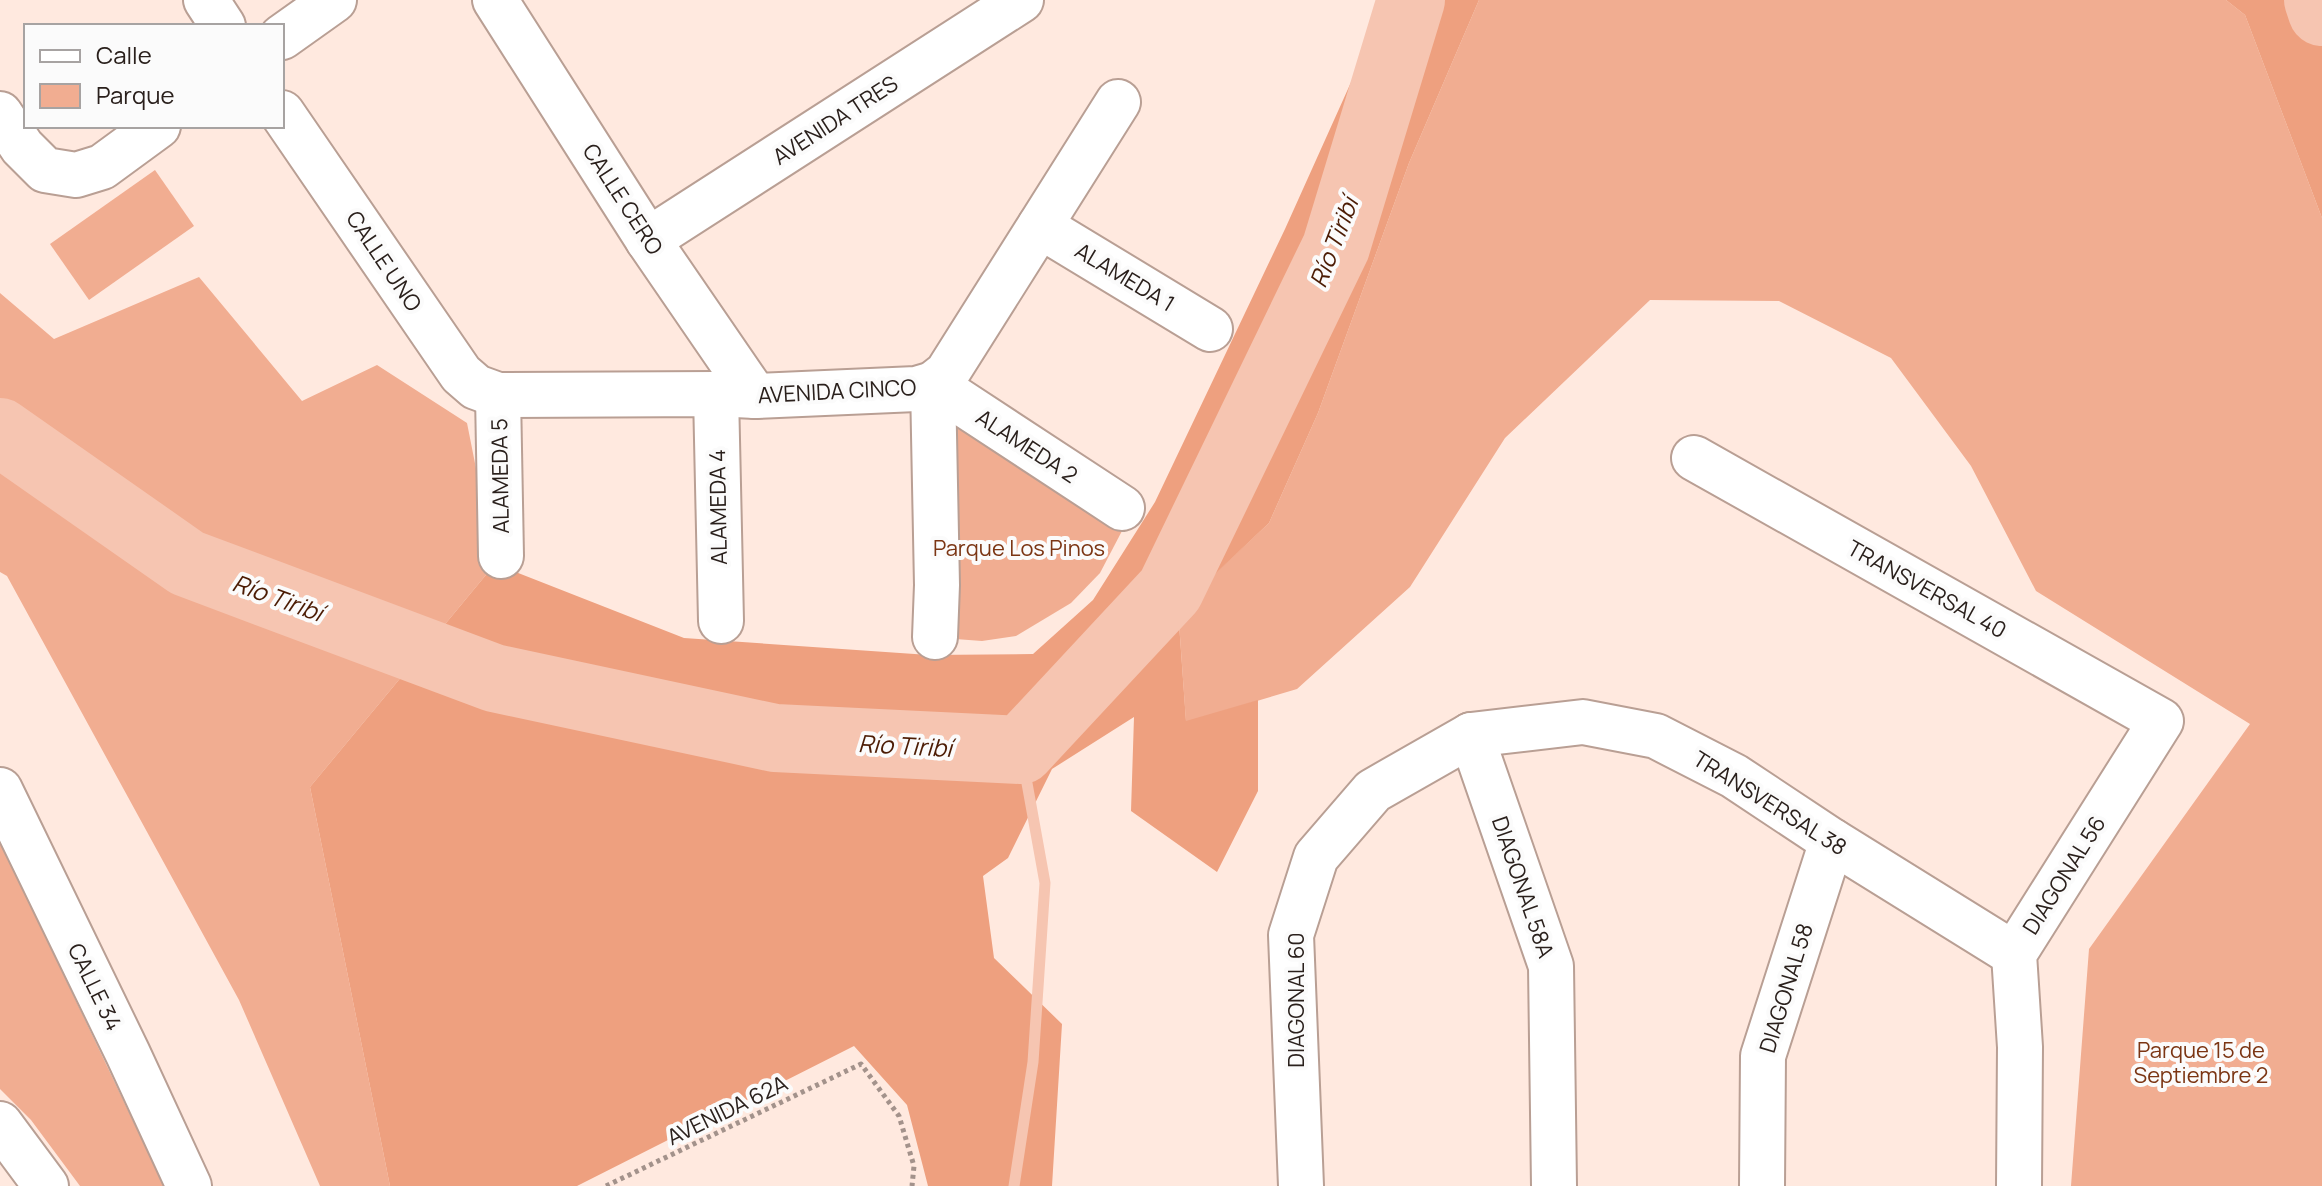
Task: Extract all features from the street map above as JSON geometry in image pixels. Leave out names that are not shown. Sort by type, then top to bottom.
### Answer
[{"type":"street","points":[[206,0],[222,24]]},
{"type":"street","points":[[284,36],[334,0]]},
{"type":"street","name":"CALLE CERO","points":[[495,0],[648,240],[736,395]]},
{"type":"street","name":"AVENIDA TRES","points":[[648,240],[1021,0]]},
{"type":"street","name":"AVENIDA CINCO","points":[[498,395],[736,395],[916,389],[933,384],[947,373],[1118,102]]},
{"type":"street","points":[[0,114],[22,147],[45,170],[76,175],[102,167],[155,128]]},
{"type":"street","name":"CALLE UNO","points":[[284,116],[461,374],[476,387],[498,395]]},
{"type":"street","name":"ALAMEDA 1","points":[[1040,226],[1210,329]]},
{"type":"street","points":[[933,384],[937,585],[935,637]]},
{"type":"street","name":"ALAMEDA 2","points":[[933,384],[1122,508]]},
{"type":"street","name":"ALAMEDA 5","points":[[498,395],[501,556]]},
{"type":"street","name":"ALAMEDA 4","points":[[721,621],[736,395]]},
{"type":"street","name":"TRANSVERSAL 40","points":[[1694,458],[2161,721]]},
{"type":"street","name":"DIAGONAL 56","points":[[2019,1186],[2020,1047],[2014,954],[2161,721]]},
{"type":"street","name":"TRANSVERSAL 38","points":[[1373,791],[1471,735],[1583,722],[1656,736],[1734,776],[2014,954]]},
{"type":"street","name":"DIAGONAL 58A","points":[[1471,735],[1551,966],[1554,1186]]},
{"type":"street","name":"CALLE 34","points":[[0,790],[189,1186]]},
{"type":"street","name":"DIAGONAL 60","points":[[1301,1186],[1291,935],[1316,857],[1373,791]]},
{"type":"street","name":"DIAGONAL 58","points":[[1762,1186],[1763,1056],[1832,841]]},
{"type":"street","points":[[0,1124],[46,1186]]},
{"type":"path","name":"AVENIDA 62A","points":[[606,1186],[861,1064],[899,1116],[914,1166],[912,1186]]},
{"type":"green space","name":"Parque 15 de Septiembre 2","points":[[1479,0],[2226,0],[2245,15],[2322,218],[2322,1186],[2071,1186],[2089,949],[2250,724],[2036,591],[1971,466],[1891,358],[1779,301],[1650,300],[1505,438],[1410,587],[1297,689],[1186,722],[1178,608],[1269,523],[1318,413],[1409,163]]},
{"type":"green space","points":[[155,170],[194,226],[89,300],[50,244]]},
{"type":"green space","points":[[199,277],[302,401],[377,365],[467,423],[495,564],[310,787],[390,1186],[320,1186],[239,1000],[7,576],[0,572],[0,293],[54,339]]},
{"type":"green space","name":"Parque Los Pinos","points":[[950,410],[1123,529],[1100,573],[1071,603],[1016,636],[982,641],[942,638]]},
{"type":"green space","points":[[0,841],[164,1186],[80,1186],[31,1120],[0,1089]]},
{"type":"shaded area","points":[[1388,0],[1479,0],[1409,163],[1318,413],[1269,523],[1178,609],[1186,721],[1258,700],[1258,791],[1217,872],[1131,811],[1134,717],[1052,769],[1008,858],[983,876],[994,958],[1062,1024],[1052,1186],[928,1186],[907,1105],[854,1046],[577,1186],[390,1186],[310,787],[495,564],[684,638],[929,655],[1033,654],[1093,600],[1155,502],[1285,229]]},
{"type":"shaded area","points":[[2226,0],[2322,0],[2322,218],[2245,15]]},
{"type":"waterway","name":"Río Tiribí","points":[[0,432],[187,563],[494,678],[775,738],[1021,750],[1170,590],[1336,247],[1411,0]]},
{"type":"waterway","name":"Río Tiribí","points":[[2318,0],[2322,12]]},
{"type":"waterway","points":[[1014,1186],[1033,1062],[1045,883],[1021,750]]}]
